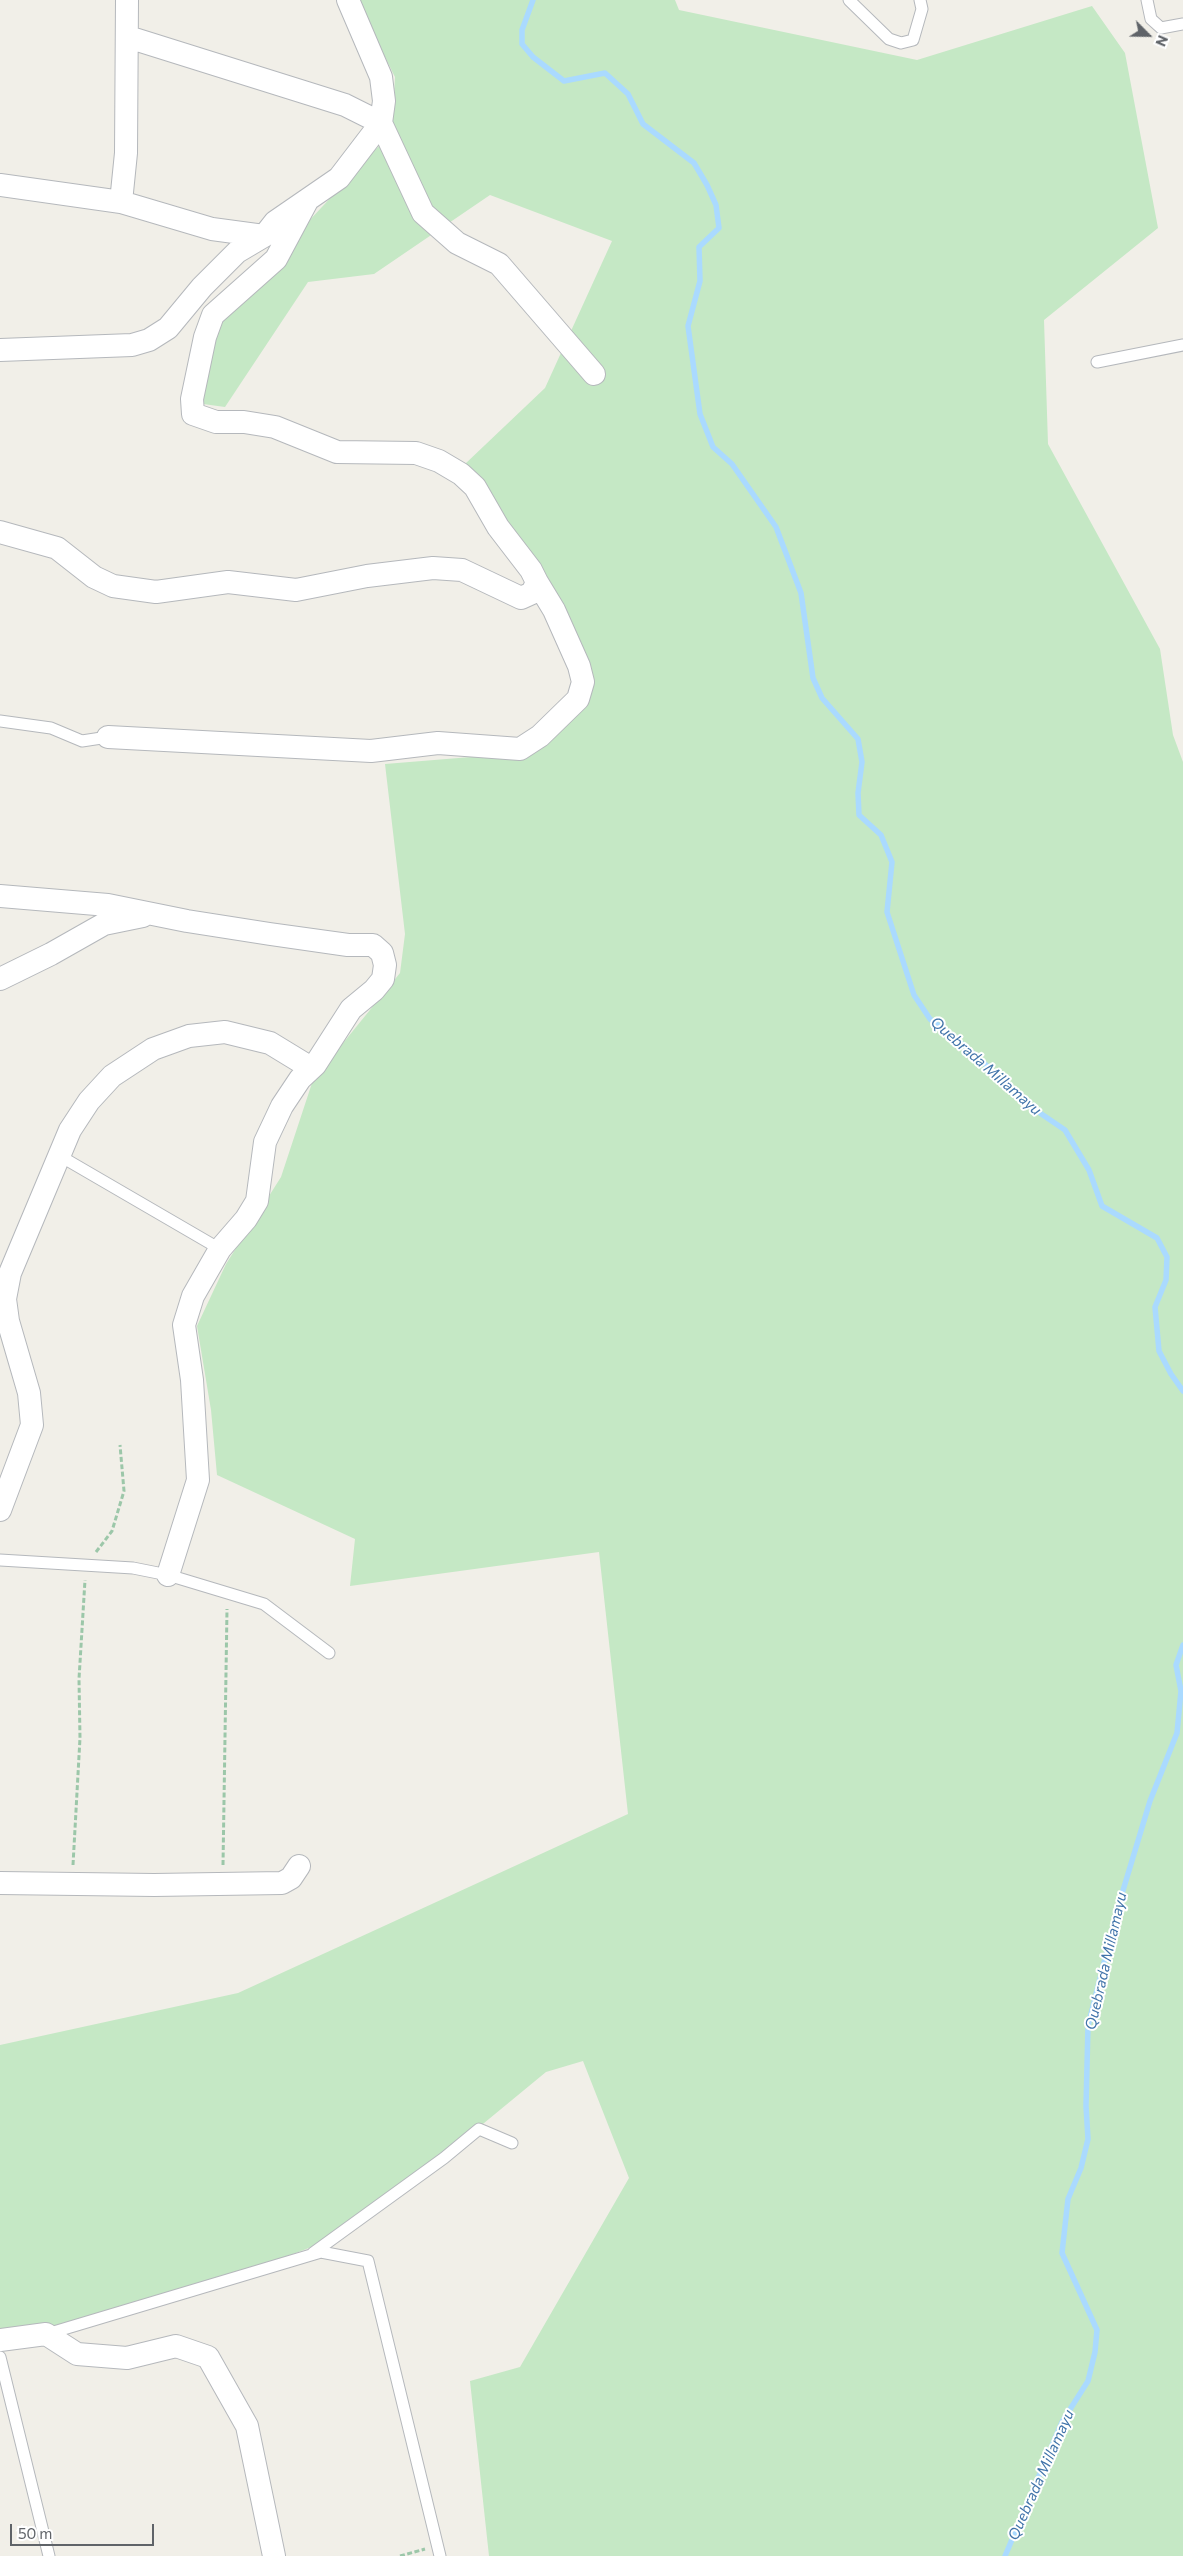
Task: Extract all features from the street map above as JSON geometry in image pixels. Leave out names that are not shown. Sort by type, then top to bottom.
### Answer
[{"type":"street","points":[[120,202],[126,153],[127,0]]},
{"type":"street","points":[[0,350],[132,345],[149,340],[168,328],[202,287],[237,252],[264,236],[276,222],[339,178],[381,122],[384,101],[382,77],[346,1]]},
{"type":"street","points":[[128,37],[346,105],[381,122],[423,214],[457,243],[499,264],[594,374]]},
{"type":"street","points":[[0,185],[120,202],[212,229],[264,236]]},
{"type":"street","points":[[108,737],[372,751],[438,743],[520,749],[540,736],[578,699],[583,682],[579,666],[554,610],[531,570],[498,527],[475,487],[462,474],[439,461],[416,454],[337,452],[275,427],[244,422],[203,420],[193,414],[192,399],[203,346],[213,315],[276,258],[307,201]]},
{"type":"street","points":[[0,532],[57,548],[94,577],[113,586],[156,592],[228,582],[296,590],[367,576],[433,568],[462,570],[521,598],[532,593],[537,582]]},
{"type":"street","points":[[0,896],[108,905],[187,921],[270,934],[348,945],[373,946],[382,953],[385,965],[382,979],[374,990],[351,1010],[312,1068],[300,1079],[282,1106],[265,1142],[257,1201],[246,1219],[220,1249],[193,1296],[184,1325],[192,1380],[198,1480],[168,1575]]},
{"type":"street","points":[[0,979],[104,924],[156,914]]},
{"type":"street","points":[[0,1510],[32,1425],[29,1393],[8,1321],[5,1299],[10,1273],[70,1130],[89,1101],[112,1076],[154,1049],[189,1036],[226,1032],[270,1043],[312,1068]]},
{"type":"street","points":[[0,1883],[72,1885],[282,1883],[291,1878],[299,1866]]},
{"type":"street","points":[[0,2340],[46,2334],[77,2354],[127,2358],[176,2346],[208,2357],[248,2426],[274,2556]]},
{"type":"lane","points":[[849,0],[889,39],[901,43],[913,40],[922,9],[920,0]]},
{"type":"lane","points":[[1147,0],[1151,19],[1161,28],[1183,24]]},
{"type":"lane","points":[[1097,362],[1183,345]]},
{"type":"lane","points":[[0,721],[51,728],[82,741],[108,737]]},
{"type":"lane","points":[[60,1156],[220,1249]]},
{"type":"lane","points":[[0,1560],[133,1568],[168,1575],[264,1604],[329,1653]]},
{"type":"lane","points":[[310,2255],[444,2158],[479,2129],[512,2143]]},
{"type":"lane","points":[[46,2334],[321,2252],[368,2261],[439,2551]]},
{"type":"lane","points":[[0,2357],[49,2556]]},
{"type":"path","points":[[72,1885],[80,1738],[79,1679],[86,1566],[112,1531],[124,1491],[120,1445]]},
{"type":"path","points":[[223,1885],[228,1593]]},
{"type":"path","points":[[400,2556],[439,2551]]},
{"type":"green space","points":[[356,0],[675,0],[679,10],[917,60],[1092,6],[1125,53],[1158,228],[1044,320],[1048,444],[1160,649],[1173,735],[1183,762],[1183,2556],[489,2556],[470,2381],[520,2367],[629,2178],[583,2061],[546,2072],[353,2231],[262,2266],[0,2347],[0,2045],[238,1993],[628,1814],[599,1552],[350,1586],[355,1539],[217,1475],[211,1410],[197,1326],[226,1264],[281,1177],[313,1080],[400,973],[405,934],[385,764],[520,753],[584,679],[547,577],[465,464],[545,388],[612,241],[490,195],[374,274],[308,282],[225,407],[203,404],[212,333],[278,254],[392,132],[395,77]]},
{"type":"waterway","name":"Quebrada Millamayu","points":[[533,0],[522,30],[522,44],[533,57],[564,81],[605,73],[628,94],[643,124],[694,163],[707,185],[716,205],[719,228],[699,247],[700,281],[688,326],[700,414],[713,447],[732,464],[776,527],[801,593],[813,678],[822,698],[858,739],[862,762],[858,793],[859,815],[881,835],[892,862],[887,912],[914,995],[930,1019],[967,1048],[1037,1111],[1065,1130],[1089,1170],[1102,1206],[1157,1238],[1167,1257],[1166,1280],[1155,1307],[1159,1351],[1171,1374],[1183,1391]]},
{"type":"waterway","name":"Quebrada Millamayu","points":[[1005,2556],[1062,2422],[1088,2381],[1095,2352],[1097,2330],[1062,2253],[1068,2199],[1081,2168],[1088,2139],[1086,2106],[1088,2026],[1118,1907],[1150,1801],[1177,1733],[1181,1691],[1176,1665],[1183,1645]]}]
